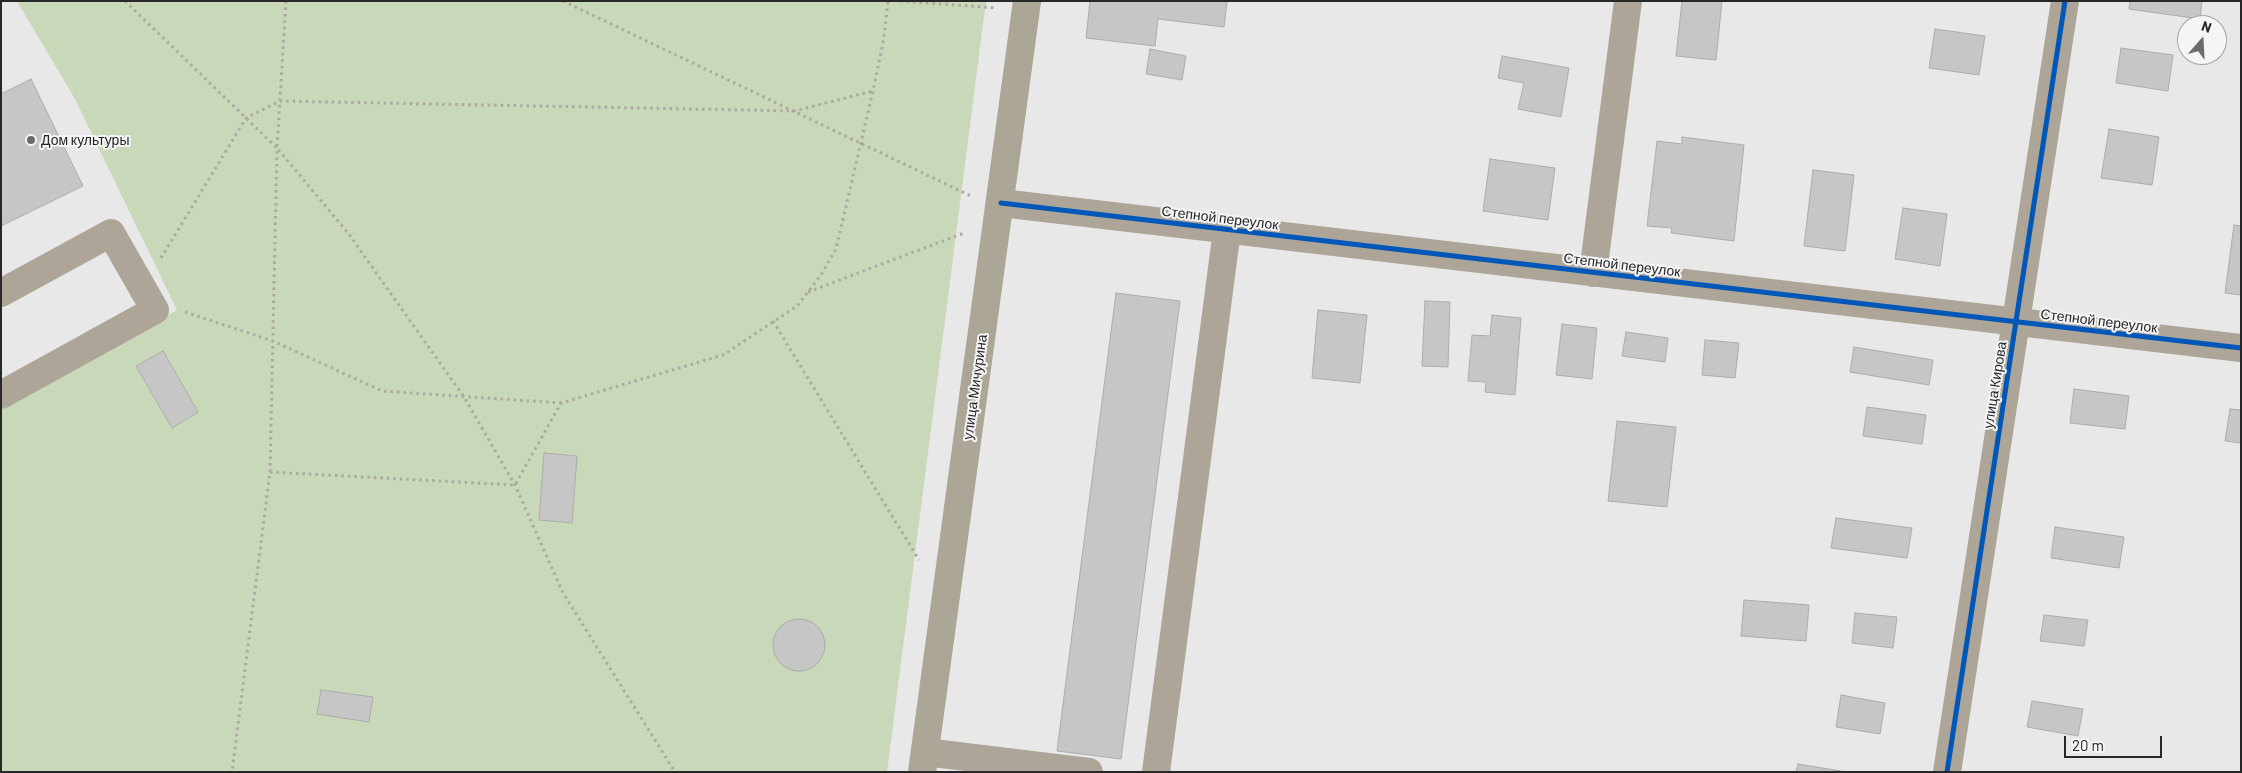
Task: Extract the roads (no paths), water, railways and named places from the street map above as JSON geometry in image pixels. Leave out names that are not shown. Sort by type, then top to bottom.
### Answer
[{"type":"main road","name":"улица Мичурина","points":[[924,762],[1027,6]]},
{"type":"street","points":[[1593,272],[1628,1]]},
{"type":"street","name":"улица Кирова","points":[[1947,772],[2065,1]]},
{"type":"street","name":"Степной переулок","points":[[1001,203],[2241,348]]},
{"type":"street","points":[[1156,772],[1227,230]]},
{"type":"street","points":[[1,293],[111,233],[155,310],[1,395]]},
{"type":"street","points":[[924,762],[1089,772]]},
{"type":"place","name":"Дом культуры","points":[[31,140]]}]
